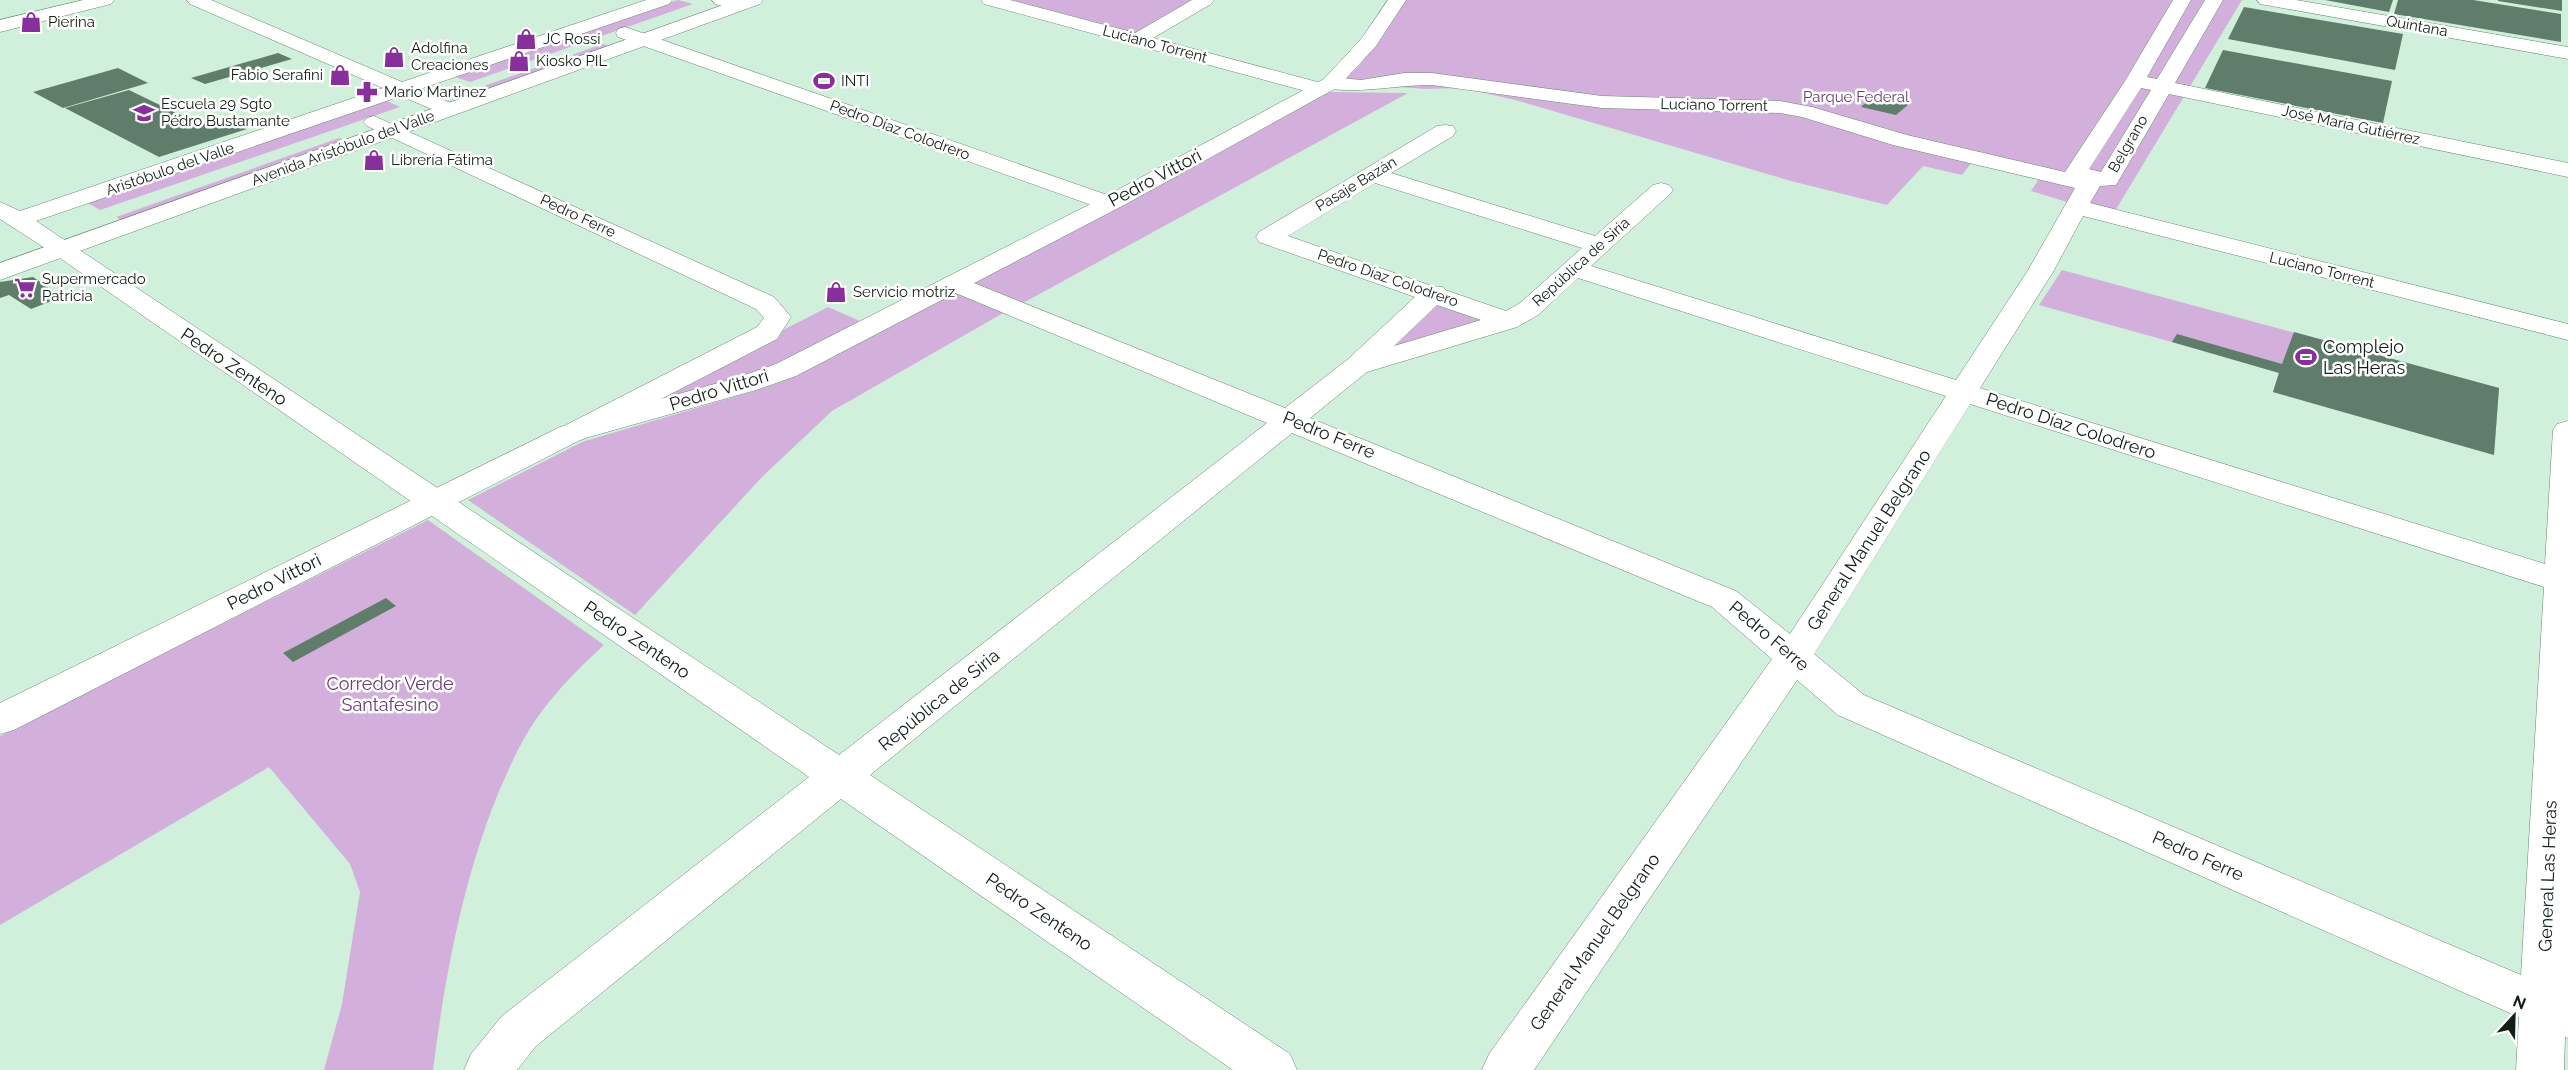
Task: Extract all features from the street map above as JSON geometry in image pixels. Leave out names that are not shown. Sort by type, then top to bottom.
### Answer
[{"type":"street","points":[[0,26],[105,0]]},
{"type":"street","points":[[196,0],[440,106]]},
{"type":"street","name":"Aristóbulo del Valle","points":[[9,215],[401,90],[663,0]]},
{"type":"street","name":"Luciano Torrent","points":[[990,0],[1326,86],[1361,86],[1404,79],[1432,80],[1602,102],[1780,107],[1805,111],[1901,140],[2086,190],[2568,332]]},
{"type":"street","points":[[1138,39],[1205,0]]},
{"type":"street","name":"Pedro Vittori","points":[[0,720],[571,434],[746,384],[786,370],[955,284],[1326,86],[1369,42],[1397,0]]},
{"type":"street","name":"Belgrano","points":[[2182,0],[2135,81],[2076,172],[2086,190],[2108,180],[2161,86],[2214,0]]},
{"type":"street","name":"Quintana","points":[[2266,0],[2568,53]]},
{"type":"street","name":"Avenida Aristóbulo del Valle","points":[[0,255],[55,243],[733,1]]},
{"type":"street","name":"Pedro Díaz Colodrero","points":[[635,36],[1108,204]]},
{"type":"street","name":"José María Gutiérrez","points":[[2135,81],[2568,170]]},
{"type":"street","name":"Pedro Ferre","points":[[384,126],[765,303],[778,317],[768,333],[571,434]]},
{"type":"street","name":"Pasaje Bazán","points":[[1268,237],[1445,131]]},
{"type":"street","points":[[1373,175],[1599,245]]},
{"type":"street","name":"República de Siria","points":[[1357,366],[1508,321],[1529,309],[1661,190]]},
{"type":"street","name":"General Manuel Belgrano","points":[[1506,1070],[1794,656],[2040,272],[2086,190]]},
{"type":"street","name":"Pedro Zenteno","points":[[9,215],[55,243],[1273,1070]]},
{"type":"street","name":"Pedro Díaz Colodrero","points":[[1268,237],[1434,293],[1508,321]]},
{"type":"street","name":"Avenida Aristóbulo del Valle","points":[[0,272],[55,243]]},
{"type":"street","name":"Pedro Díaz Colodrero","points":[[1574,269],[2564,582]]},
{"type":"street","name":"Pedro Ferre","points":[[955,284],[1724,598],[1851,705],[2555,1011]]},
{"type":"street","name":"República de Siria","points":[[488,1070],[519,1031],[841,778],[1357,366],[1434,293]]},
{"type":"street","name":"General Las Heras","points":[[2540,1070],[2555,1011],[2568,430]]},
{"type":"green space","points":[[678,0],[693,4],[470,82],[455,77]]},
{"type":"green space","points":[[1007,0],[1191,0],[1136,34]]},
{"type":"green space","name":"Parque Federal","points":[[1405,0],[2242,0],[2112,216],[2031,191],[2039,179],[1972,162],[1962,175],[1923,166],[1887,205],[1791,181],[1519,101],[1463,88],[1425,89],[1341,82],[1359,66]]},
{"type":"green space","points":[[603,44],[613,47],[495,90],[484,86]]},
{"type":"green space","points":[[1327,92],[1408,93],[1023,303],[969,281]]},
{"type":"green space","points":[[385,100],[400,107],[100,210],[88,203]]},
{"type":"green space","points":[[339,138],[351,143],[126,223],[116,217]]},
{"type":"green space","name":"Complejo Las Heras","points":[[2062,270],[2499,388],[2494,455],[2273,392],[2279,372],[2039,305]]},
{"type":"green space","points":[[952,291],[1005,312],[832,411],[762,477],[635,615],[468,500],[582,442],[754,391]]},
{"type":"green space","points":[[1435,296],[1503,320],[1370,356]]},
{"type":"green space","points":[[828,307],[860,321],[780,363],[747,377],[623,412]]},
{"type":"green space","name":"Corredor Verde Santafesino","points":[[428,520],[604,645],[570,678],[539,715],[521,744],[497,796],[474,863],[456,931],[433,1070],[324,1070],[342,1004],[360,892],[350,864],[269,767],[0,925],[0,736]]},
{"type":"building","points":[[2325,0],[2393,0],[2389,12]]},
{"type":"building","points":[[2398,0],[2473,0],[2561,14],[2561,42],[2394,14]]},
{"type":"building","points":[[2562,0],[2562,11],[2498,1]]},
{"type":"building","points":[[2244,7],[2403,34],[2395,70],[2228,39]]},
{"type":"building","points":[[2223,50],[2392,81],[2383,123],[2205,88]]},
{"type":"building","points":[[278,53],[292,59],[205,84],[191,78]]},
{"type":"building","points":[[118,68],[148,83],[63,108],[33,92]]},
{"type":"building","points":[[129,90],[201,125],[223,118],[247,129],[159,157],[65,108]]},
{"type":"building","points":[[1883,93],[1900,97],[1897,101],[1909,104],[1896,115],[1861,107],[1874,95],[1879,96]]},
{"type":"building","name":"Supermercado Patricia","points":[[33,277],[62,297],[31,309],[9,295],[0,298],[0,282]]},
{"type":"building","name":"Complejo Las Heras","points":[[2294,332],[2499,388],[2494,455],[2273,392],[2279,373],[2172,342],[2177,334],[2282,364]]},
{"type":"building","points":[[386,598],[396,606],[293,662],[283,653]]},
{"type":"place","name":"Pierina","points":[[31,22]]},
{"type":"place","name":"JC Rossi","points":[[526,39]]},
{"type":"place","name":"Adolfina Creaciones","points":[[394,57]]},
{"type":"place","name":"Kiosko PIL","points":[[519,61]]},
{"type":"place","name":"Fabio Serafini","points":[[340,75]]},
{"type":"place","name":"INTI","points":[[824,81]]},
{"type":"place","name":"Mario Martinez","points":[[367,92]]},
{"type":"place","name":"Escuela 29 Sgto Pédro Bustamante","points":[[144,113]]},
{"type":"place","name":"Librería Fátima","points":[[374,160]]},
{"type":"place","name":"Supermercado Patricia","points":[[25,288]]},
{"type":"place","name":"Servicio motriz","points":[[836,292]]},
{"type":"place","name":"Complejo Las Heras","points":[[2306,357]]}]
